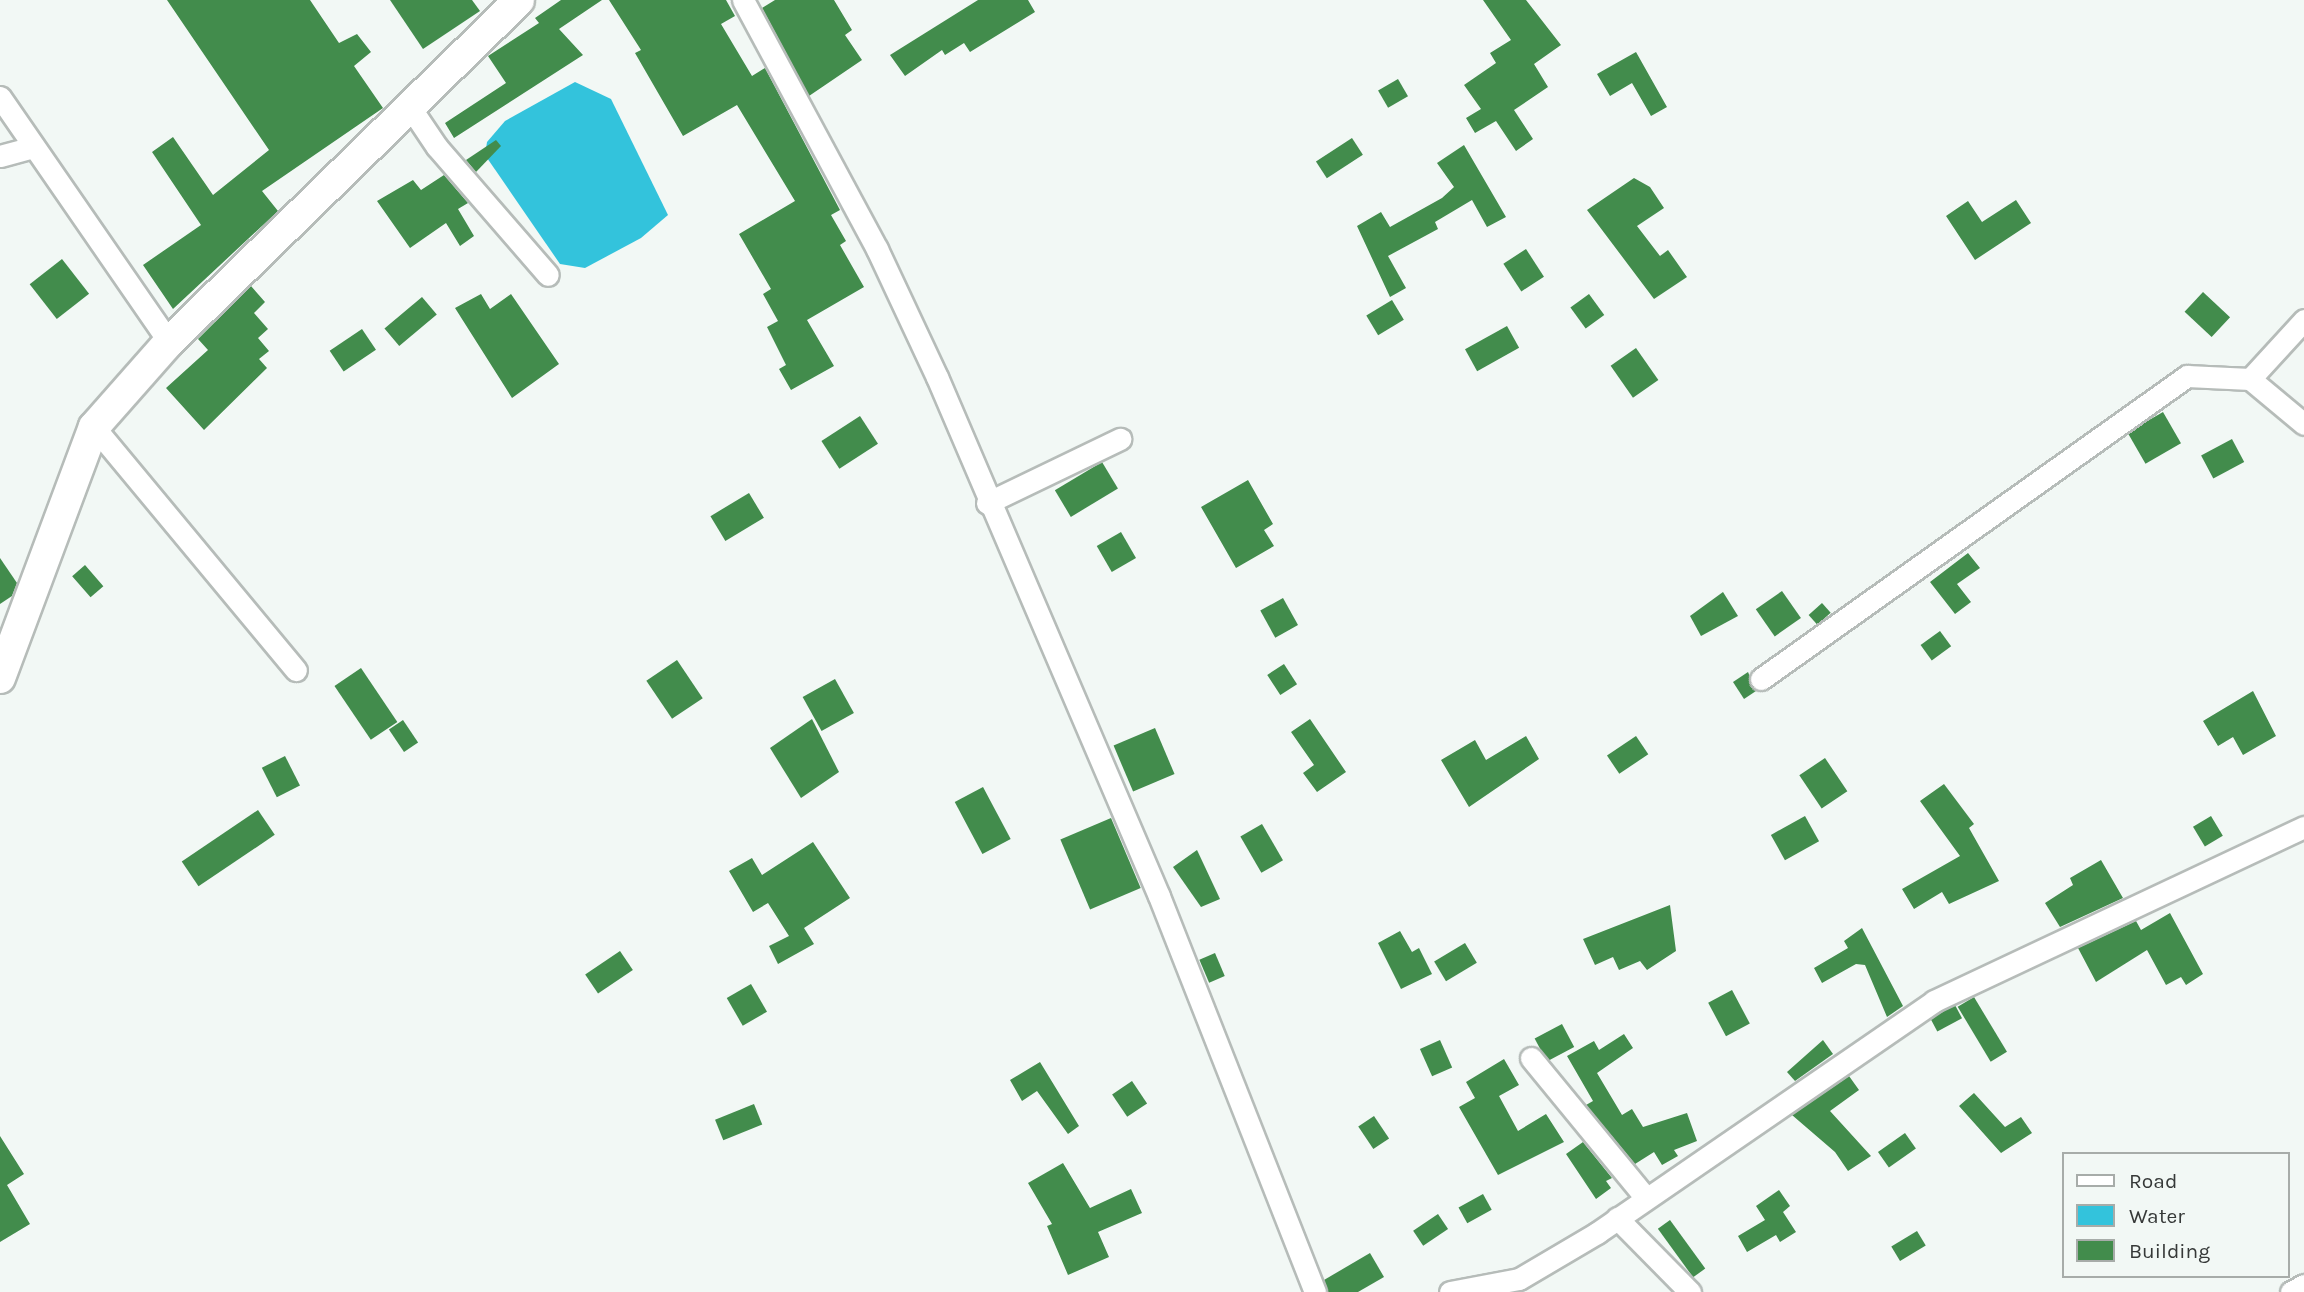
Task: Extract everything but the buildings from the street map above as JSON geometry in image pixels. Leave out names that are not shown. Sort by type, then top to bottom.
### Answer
[{"type":"main road","points":[[0,678],[94,427],[169,342],[519,0]]},
{"type":"street","points":[[743,0],[877,249],[1159,896],[1315,1292]]},
{"type":"street","points":[[0,97],[169,342]]},
{"type":"street","points":[[410,107],[437,147],[548,275]]},
{"type":"street","points":[[0,156],[34,147]]},
{"type":"street","points":[[2250,379],[2304,320]]},
{"type":"street","points":[[1761,679],[2187,376],[2250,379],[2304,424]]},
{"type":"street","points":[[94,427],[296,670]]},
{"type":"street","points":[[987,503],[1119,439]]},
{"type":"street","points":[[1450,1292],[1519,1279],[1618,1219],[1934,1001],[2304,827]]},
{"type":"street","points":[[1531,1058],[1646,1198]]},
{"type":"street","points":[[1618,1219],[1690,1292]]},
{"type":"street","points":[[2291,1292],[2304,1285]]},
{"type":"water","points":[[575,82],[611,99],[668,215],[641,238],[585,268],[560,264],[485,155],[487,142],[505,121]]}]
